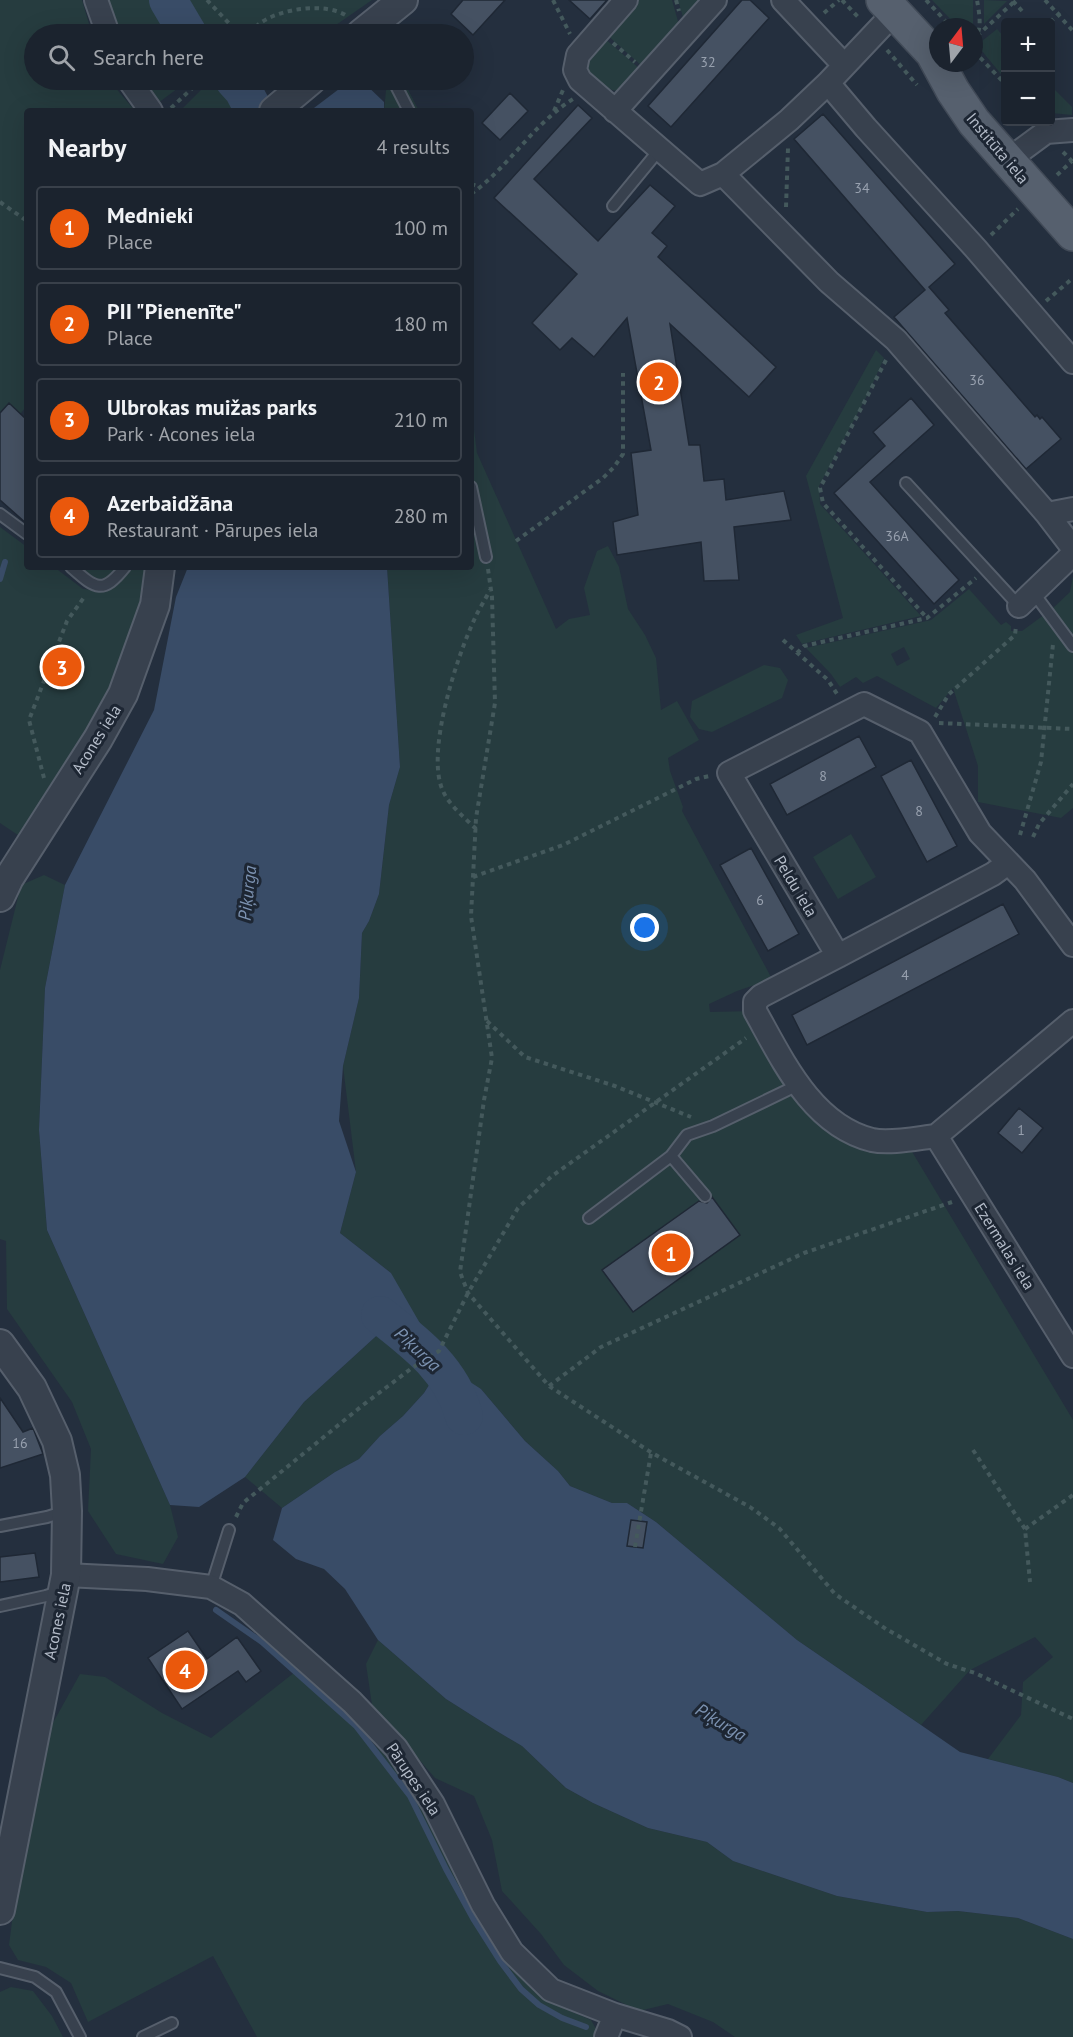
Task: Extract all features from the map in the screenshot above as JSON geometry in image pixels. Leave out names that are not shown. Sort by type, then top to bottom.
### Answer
[{"type":"main road","name":"Institūta iela","points":[[888,6],[929,49]]},
{"type":"main road","name":"Institūta iela","points":[[944,72],[952,91],[974,122],[1016,154],[1073,204]]},
{"type":"main road","name":"Institūta iela","points":[[1016,154],[1073,234]]},
{"type":"street","points":[[96,0],[104,24]]},
{"type":"street","points":[[376,24],[403,0]]},
{"type":"street","points":[[626,0],[599,30],[578,60],[580,80],[700,184],[723,174],[789,120],[844,65],[888,6]]},
{"type":"street","points":[[615,111],[715,0]]},
{"type":"street","points":[[783,0],[844,65]]},
{"type":"street","points":[[828,82],[1073,362]]},
{"type":"street","points":[[136,90],[149,108]]},
{"type":"street","points":[[1016,154],[1046,132],[1073,130]]},
{"type":"street","points":[[723,174],[829,282],[896,340],[1047,514],[1073,548]]},
{"type":"street","points":[[1047,514],[1073,509]]},
{"type":"street","points":[[1026,599],[1073,554]]},
{"type":"street","name":"Acones iela","points":[[0,897],[9,878],[98,739],[123,694],[154,604],[160,570]]},
{"type":"street","points":[[729,773],[864,704],[920,732],[980,833],[1025,880],[1073,945]]},
{"type":"street","name":"Peldu iela","points":[[729,773],[838,956]]},
{"type":"street","points":[[1008,863],[993,874],[761,996],[754,1002],[755,1011],[798,1085],[837,1125],[873,1140],[907,1140],[936,1136],[1073,1021]]},
{"type":"street","name":"Ezermalas iela","points":[[936,1136],[1073,1356]]},
{"type":"street","name":"Acones iela","points":[[0,1344],[32,1388],[57,1441],[65,1475],[67,1511],[65,1582],[7,1836],[0,1910]]},
{"type":"street","name":"Pārupes iela","points":[[65,1582],[147,1579],[211,1587],[242,1604],[352,1702],[396,1748],[433,1804],[483,1905],[512,1952],[551,1990],[680,2037]]},
{"type":"street","points":[[606,2037],[615,2015]]},
{"type":"lane","points":[[398,90],[407,108]]},
{"type":"lane","points":[[613,206],[660,149]]},
{"type":"lane","points":[[906,483],[985,570],[1026,599],[1060,628],[1073,646]]},
{"type":"lane","points":[[474,501],[486,557]]},
{"type":"lane","points":[[0,514],[24,532]]},
{"type":"lane","points":[[74,570],[92,586],[104,586],[115,579],[122,570]]},
{"type":"lane","points":[[589,1218],[671,1156],[687,1135],[714,1126],[798,1085]]},
{"type":"lane","points":[[671,1156],[705,1196]]},
{"type":"lane","points":[[0,1526],[67,1511]]},
{"type":"lane","points":[[211,1587],[229,1530]]},
{"type":"lane","points":[[0,1606],[46,1596],[65,1582]]},
{"type":"lane","points":[[0,1968],[35,1977],[56,1992],[80,2037]]},
{"type":"lane","points":[[143,2037],[172,2023]]},
{"type":"path","points":[[207,0],[230,24]]},
{"type":"path","points":[[553,0],[578,60]]},
{"type":"path","points":[[926,0],[943,18]]},
{"type":"path","points":[[977,0],[980,18]]},
{"type":"path","points":[[1045,0],[1073,31]]},
{"type":"path","points":[[983,31],[1014,1],[1022,11]]},
{"type":"path","points":[[259,24],[276,15],[319,8],[338,10],[355,24]]},
{"type":"path","points":[[1055,18],[1063,10]]},
{"type":"path","points":[[599,30],[648,74]]},
{"type":"path","points":[[983,61],[1001,81]]},
{"type":"path","points":[[474,192],[554,112],[590,89]]},
{"type":"path","points":[[171,108],[190,90]]},
{"type":"path","points":[[785,237],[788,144]]},
{"type":"path","points":[[1057,175],[1073,160]]},
{"type":"path","points":[[474,185],[481,187]]},
{"type":"path","points":[[0,202],[24,219]]},
{"type":"path","points":[[976,249],[1023,205]]},
{"type":"path","points":[[1031,315],[1073,278]]},
{"type":"path","points":[[896,340],[820,488],[823,503],[927,618]]},
{"type":"path","points":[[516,541],[603,478],[614,467],[622,454],[623,373]]},
{"type":"path","points":[[486,557],[491,590],[495,703],[476,829],[471,916],[492,1058],[460,1272],[468,1293],[549,1386],[652,1453],[750,1507],[779,1528],[835,1594],[886,1629],[947,1664],[975,1673],[1073,1719]]},
{"type":"path","points":[[797,653],[804,646],[927,618],[985,570]]},
{"type":"path","points":[[44,778],[28,720],[67,621],[92,586]]},
{"type":"path","points":[[476,829],[443,792],[437,770],[438,742],[459,657],[475,618],[491,590]]},
{"type":"path","points":[[1026,599],[1015,635],[949,694],[932,723],[1073,729]]},
{"type":"path","points":[[1020,835],[1041,762],[1053,645],[1060,628]]},
{"type":"path","points":[[783,640],[828,680],[835,691]]},
{"type":"path","points":[[473,877],[563,844],[696,779],[729,773]]},
{"type":"path","points":[[1033,837],[1039,824],[1073,784]]},
{"type":"path","points":[[486,1020],[525,1057],[615,1086],[714,1126]]},
{"type":"path","points":[[243,1503],[363,1405],[439,1351],[468,1293],[518,1208],[535,1190],[763,1025]]},
{"type":"path","points":[[549,1386],[602,1347],[793,1258],[972,1194]]},
{"type":"path","points":[[973,1450],[1025,1529],[1030,1582]]},
{"type":"path","points":[[635,1547],[652,1453]]},
{"type":"path","points":[[1025,1529],[1073,1495]]},
{"type":"green space","points":[[0,0],[82,0],[89,24],[24,24],[24,90],[117,90],[132,108],[24,108],[24,409],[20,414],[9,403],[0,412]]},
{"type":"green space","points":[[104,0],[154,0],[167,24],[114,24]]},
{"type":"green space","points":[[180,0],[372,0],[337,24],[193,23]]},
{"type":"green space","points":[[636,0],[672,0],[679,25],[643,67],[606,34]]},
{"type":"green space","points":[[678,0],[702,0],[684,21]]},
{"type":"green space","points":[[932,0],[973,0],[973,18],[949,18]]},
{"type":"green space","points":[[984,0],[1007,1],[984,24]]},
{"type":"green space","points":[[997,29],[1001,34],[1001,74],[983,52],[983,40]]},
{"type":"green space","points":[[603,37],[641,70],[617,91],[599,83],[589,74],[587,68],[588,55]]},
{"type":"green space","points":[[147,90],[176,90],[158,103]]},
{"type":"green space","points":[[201,90],[232,90],[244,108],[183,108]]},
{"type":"green space","points":[[386,90],[408,90],[417,108],[384,108]]},
{"type":"green space","points":[[1055,90],[1072,107],[1072,115],[1055,113]]},
{"type":"green space","points":[[876,350],[884,358],[869,392],[819,486],[820,504],[921,616],[802,644],[796,635],[843,618],[806,476]]},
{"type":"green space","points":[[474,429],[477,453],[556,629],[569,619],[590,615],[584,588],[597,551],[608,546],[619,567],[628,609],[645,635],[656,658],[661,710],[677,701],[699,740],[668,758],[670,771],[683,807],[682,811],[772,979],[709,1004],[710,1012],[755,1011],[816,1119],[830,1133],[857,1146],[911,1150],[1073,1420],[1073,1783],[988,1759],[1021,1715],[1023,1682],[1053,1657],[1035,1637],[970,1670],[921,1725],[797,1640],[656,1522],[627,1503],[612,1503],[570,1486],[558,1471],[525,1441],[481,1389],[436,1374],[424,1393],[359,1459],[335,1472],[282,1508],[245,1477],[304,1402],[385,1328],[399,1295],[391,1273],[340,1233],[356,1172],[343,1066],[359,998],[362,933],[379,894],[389,805],[400,767],[387,570],[474,570]]},
{"type":"green space","points":[[0,527],[24,545],[24,570],[58,570],[83,589],[103,591],[118,585],[128,570],[151,570],[117,683],[21,837],[0,823]]},
{"type":"green space","points":[[81,570],[116,570],[103,579],[88,575]]},
{"type":"green space","points":[[1073,576],[1073,808],[1061,818],[978,802],[978,766],[953,688],[936,708],[877,676],[863,683],[856,677],[840,687],[806,648],[931,620],[969,589],[1001,625],[1006,622],[1011,626],[1011,631],[1022,631],[1052,609],[1070,592]],"holes":[[[904,647],[910,659],[897,666],[891,654]]]},
{"type":"green space","points":[[764,665],[780,668],[788,680],[782,698],[712,732],[699,729],[690,717],[692,701]]},
{"type":"green space","points":[[851,834],[876,877],[838,899],[813,857]]},
{"type":"green space","points":[[44,875],[65,885],[45,988],[39,1130],[47,1230],[170,1505],[178,1537],[163,1564],[116,1554],[88,1511],[91,1449],[72,1402],[7,1309],[6,1241],[0,1239],[0,970],[21,885]]},
{"type":"green space","points":[[378,1640],[446,1699],[522,1746],[566,1788],[648,1828],[707,1842],[733,1861],[837,1896],[927,1912],[958,1911],[1018,1918],[1073,1939],[1073,2037],[735,2037],[713,2022],[668,2004],[639,2011],[598,1991],[564,1965],[541,1934],[502,1891],[492,1840],[474,1796],[435,1778],[372,1705],[366,1664]]},
{"type":"green space","points":[[295,1672],[383,1753],[425,1809],[514,1969],[554,2004],[591,2020],[596,2029],[594,2037],[257,2037],[213,1956],[88,2022],[71,1983],[46,1967],[18,1960],[9,1945],[13,1914],[49,1730],[80,1674],[105,1677],[162,1713],[211,1738]]},
{"type":"green space","points":[[11,1987],[33,1991],[52,2016],[63,2037],[0,2037],[0,1992]]},
{"type":"water","points":[[338,90],[371,90],[384,102],[384,108],[314,108]]},
{"type":"water","points":[[187,570],[387,570],[400,767],[389,805],[379,894],[362,933],[359,998],[343,1066],[339,1121],[356,1172],[340,1233],[391,1273],[429,1339],[412,1355],[385,1328],[304,1402],[245,1477],[199,1507],[170,1505],[47,1230],[39,1130],[45,988],[65,885],[154,710],[176,597]]},
{"type":"water","points":[[450,1369],[481,1389],[525,1441],[558,1471],[570,1486],[612,1503],[627,1503],[656,1522],[797,1640],[960,1752],[1058,1777],[1073,1783],[1073,1939],[1018,1918],[958,1911],[927,1912],[837,1896],[733,1861],[707,1842],[648,1828],[566,1788],[522,1746],[446,1699],[378,1640],[345,1589],[324,1569],[296,1559],[273,1540],[282,1508],[335,1472],[359,1459],[424,1393],[436,1374]]},
{"type":"building","points":[[463,0],[505,0],[474,34],[474,24],[461,24],[451,14]]},
{"type":"building","points":[[569,0],[607,0],[590,19]]},
{"type":"building","points":[[742,0],[750,0],[769,18],[671,127],[648,106]]},
{"type":"building","points":[[510,93],[528,111],[500,140],[482,123]]},
{"type":"building","points":[[578,105],[592,118],[534,179],[598,241],[650,185],[675,206],[652,233],[667,246],[658,257],[776,367],[749,397],[670,324],[689,445],[700,445],[704,481],[724,479],[726,500],[784,491],[791,520],[734,527],[739,580],[704,581],[701,542],[617,555],[613,522],[638,515],[631,453],[651,450],[627,318],[594,357],[572,338],[560,350],[532,323],[577,274],[494,198]]},
{"type":"building","points":[[823,114],[955,264],[929,287],[949,310],[945,313],[1035,417],[1037,415],[1040,419],[1042,417],[1061,439],[1026,469],[894,317],[925,290],[794,139]]},
{"type":"building","points":[[911,398],[934,425],[870,482],[959,580],[934,604],[834,493],[885,446],[873,432]]},
{"type":"building","points":[[9,403],[24,417],[24,521],[0,500],[0,413]]},
{"type":"building","points":[[859,736],[876,767],[787,815],[770,784]]},
{"type":"building","points":[[911,760],[957,846],[927,862],[881,776]]},
{"type":"building","points":[[751,848],[799,934],[768,951],[720,865]]},
{"type":"building","points":[[1003,904],[1019,934],[807,1045],[792,1015]]},
{"type":"building","points":[[1019,1108],[1043,1128],[1022,1153],[998,1133]]},
{"type":"building","points":[[712,1197],[740,1235],[633,1312],[602,1270],[699,1201],[707,1203]]},
{"type":"building","points":[[0,1398],[23,1432],[33,1428],[43,1454],[0,1468]]},
{"type":"building","points":[[631,1520],[647,1522],[643,1548],[627,1546]]},
{"type":"building","points":[[35,1553],[39,1577],[0,1582],[0,1557]]},
{"type":"building","points":[[188,1631],[207,1659],[237,1637],[261,1671],[246,1682],[238,1671],[182,1709],[148,1658]]},
{"type":"waterway","name":"Piķurga","points":[[168,0],[182,24]]},
{"type":"waterway","name":"Piķurga","points":[[243,90],[252,108]]},
{"type":"waterway","points":[[0,579],[5,562]]},
{"type":"waterway","name":"Piķurga","points":[[380,1315],[407,1336],[442,1371],[451,1385],[464,1416]]},
{"type":"waterway","points":[[216,1610],[262,1642],[356,1726],[410,1796],[474,1920],[521,1989],[539,2005],[562,2018],[586,2027]]},
{"type":"place","name":"PII \"Pienenīte\"","points":[[659,382]]},
{"type":"place","name":"Ulbrokas muižas parks","points":[[62,667]]},
{"type":"place","name":"Mednieki","points":[[671,1253]]},
{"type":"place","name":"Azerbaidžāna","points":[[185,1670]]}]
